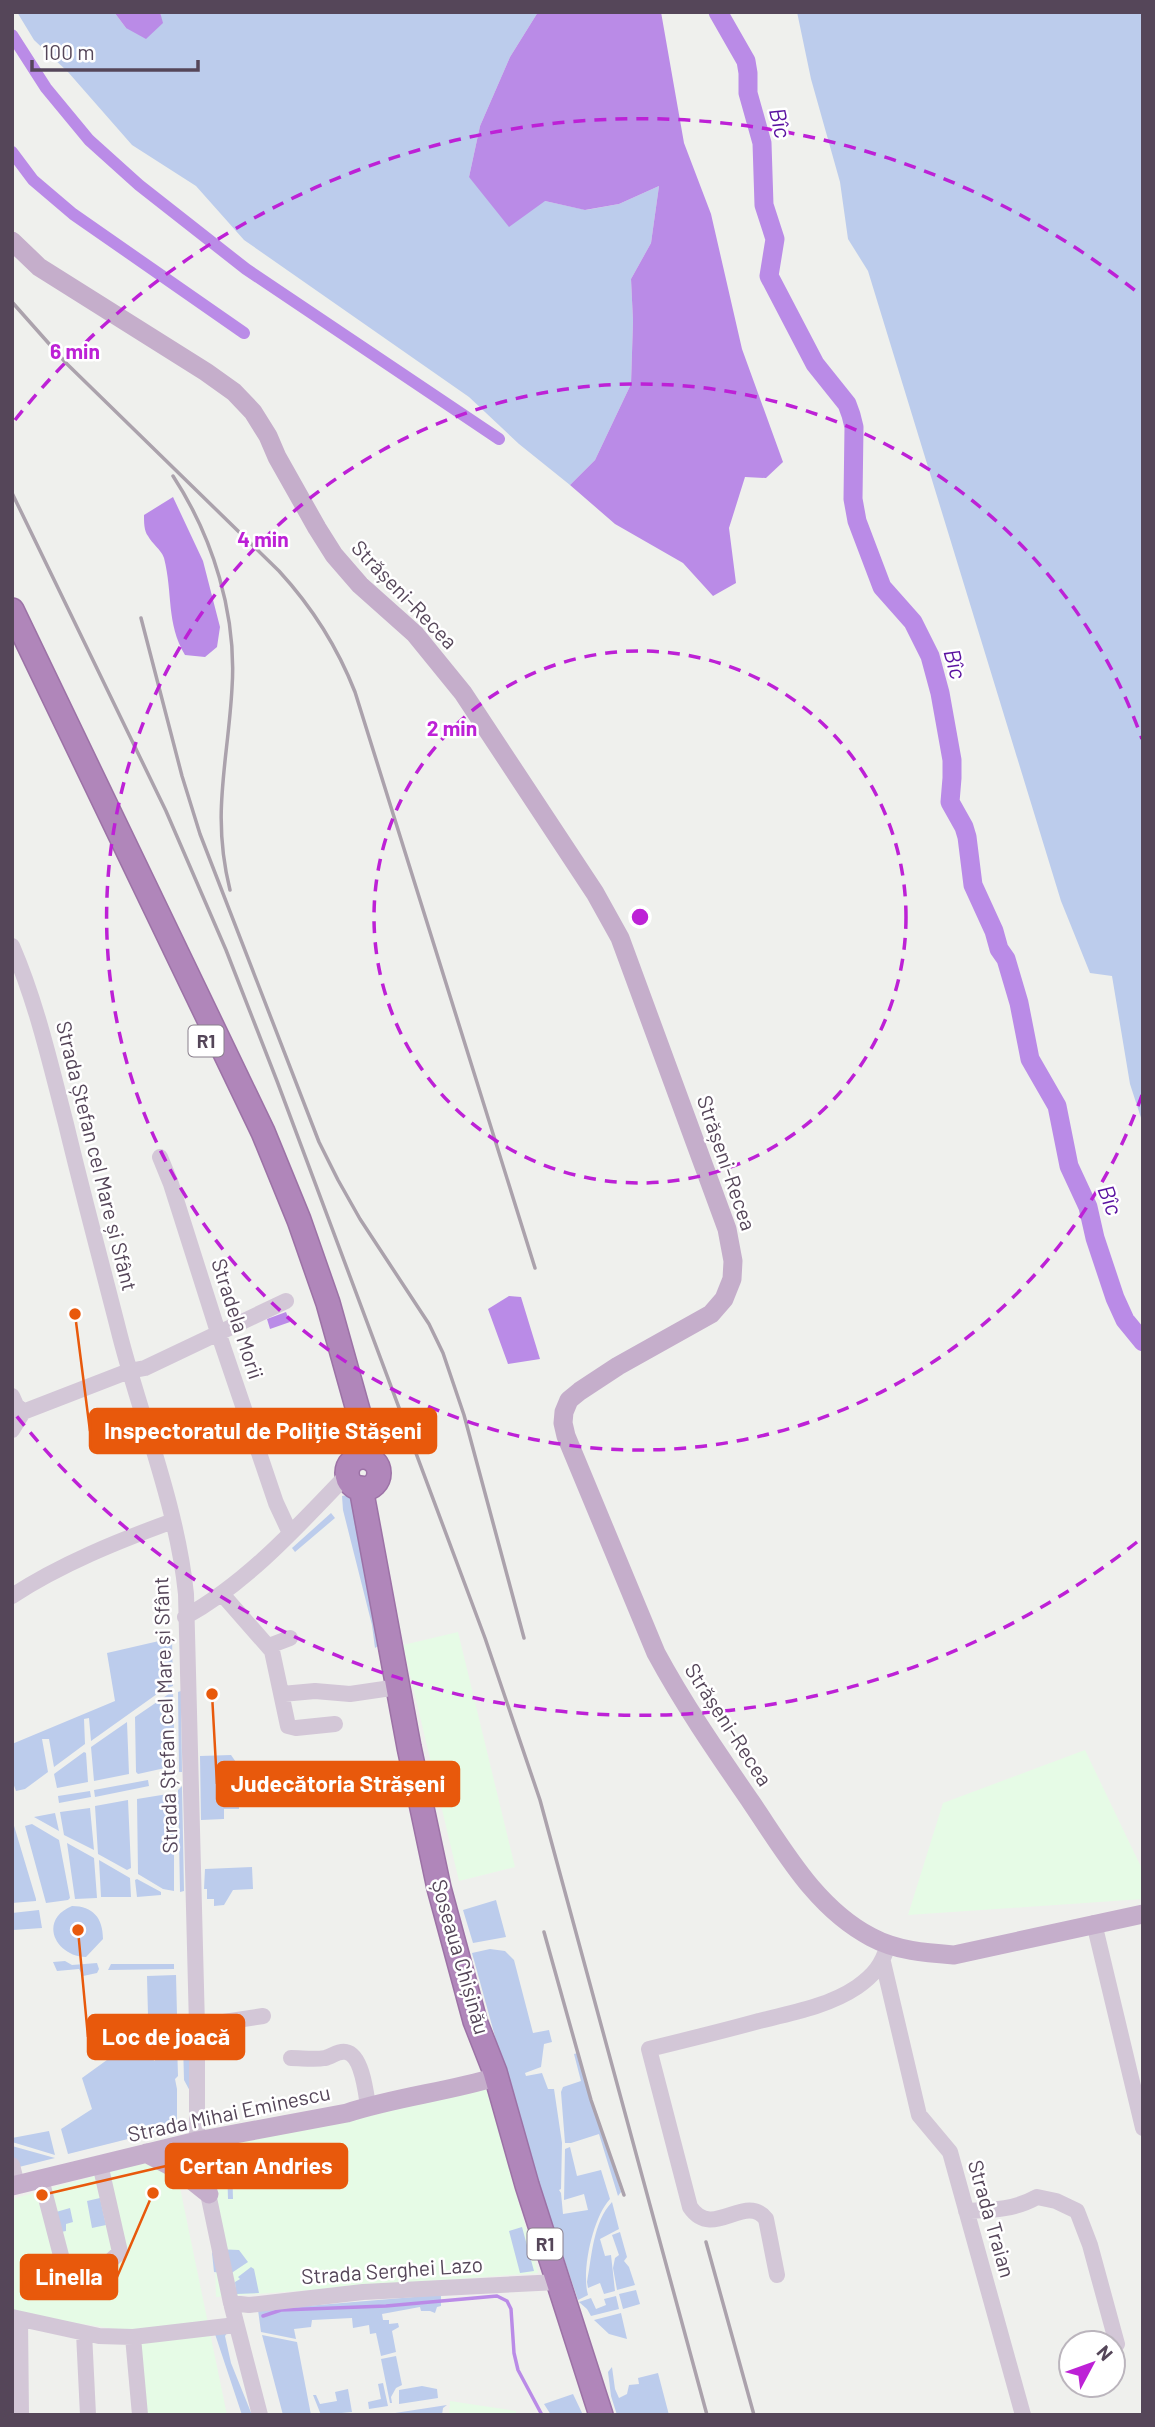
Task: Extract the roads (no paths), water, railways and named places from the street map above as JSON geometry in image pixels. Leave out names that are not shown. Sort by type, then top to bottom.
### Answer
[{"type":"highway","name":"R1","points":[[12,610],[263,1132],[299,1220],[328,1303],[361,1420],[362,1473]]},
{"type":"highway","name":"R1","points":[[12,641],[219,1068],[258,1155],[292,1240],[318,1316],[362,1473]]},
{"type":"highway","name":"Șoseaua Chișinău","points":[[362,1473],[398,1687],[439,1888],[475,2021],[496,2075],[558,2283],[601,2415]]},
{"type":"highway","points":[[362,1473],[448,1884],[483,2014],[496,2075]]},
{"type":"main road","name":"Strășeni-Recea","points":[[12,241],[39,267],[206,372],[234,392],[253,412],[334,555],[360,585],[415,634],[463,693],[596,893],[620,938],[727,1229],[733,1261],[732,1279],[724,1299],[711,1314],[618,1367],[569,1400],[563,1423],[656,1653],[671,1681],[739,1784],[809,1885],[836,1914],[886,1954],[954,1955],[975,1952],[1143,1914]]},
{"type":"main road","name":"Strada Mihai Eminescu","points":[[15,2185],[197,2141],[347,2113],[368,2106],[462,2087],[496,2075]]},
{"type":"main road","points":[[146,2153],[180,2171],[209,2194]]},
{"type":"street","name":"Strada Ștefan cel Mare și Sfânt","points":[[12,946],[44,1035],[130,1371],[183,1563],[197,2026],[197,2141],[236,2325],[260,2415]]},
{"type":"street","name":"Stradela Morii","points":[[160,1157],[276,1503],[290,1533]]},
{"type":"street","points":[[12,1430],[23,1412],[130,1371],[145,1368],[286,1301]]},
{"type":"street","points":[[12,1396],[23,1412]]},
{"type":"street","points":[[185,1617],[222,1594],[362,1473]]},
{"type":"street","points":[[12,1596],[123,1539],[173,1521]]},
{"type":"street","points":[[222,1594],[269,1646],[275,1657],[288,1726],[296,1728],[335,1724]]},
{"type":"street","points":[[269,1646],[290,1638]]},
{"type":"street","points":[[282,1694],[315,1691],[350,1695],[398,1687]]},
{"type":"street","points":[[1094,1923],[1143,2128]]},
{"type":"street","points":[[776,2275],[766,2219],[762,2214],[749,2210],[709,2221],[695,2214],[690,2207],[649,2049],[817,2005],[854,1989],[886,1954]]},
{"type":"street","name":"Strada Traian","points":[[886,1954],[919,2115],[950,2152],[1023,2415]]},
{"type":"street","points":[[197,2026],[263,2016]]},
{"type":"street","name":"Strada Mihai Eminescu","points":[[291,2058],[326,2058],[339,2052],[352,2055],[365,2083],[368,2106]]},
{"type":"street","points":[[100,2164],[120,2252],[104,2267]]},
{"type":"street","name":"Strada Mihai Eminescu","points":[[12,2165],[15,2185]]},
{"type":"street","points":[[41,2179],[64,2267]]},
{"type":"street","points":[[966,2211],[1000,2210],[1025,2204],[1037,2197],[1056,2201],[1077,2211],[1090,2245],[1113,2329]]},
{"type":"street","name":"Strada Serghei Lazo","points":[[231,2303],[249,2305],[363,2292],[558,2283]]},
{"type":"street","points":[[21,2415],[16,2318],[99,2336],[133,2337],[236,2325]]},
{"type":"street","points":[[84,2333],[88,2415]]},
{"type":"street","points":[[133,2337],[140,2415]]},
{"type":"waterway","name":"Bîc","points":[[718,12],[746,61],[748,93],[762,143],[764,205],[775,239],[769,276],[815,364],[847,404],[851,415],[854,427],[853,499],[857,521],[882,587],[913,622],[930,656],[940,693],[952,760],[950,802],[967,837],[973,885],[994,931],[999,949],[1006,959],[1019,1003],[1030,1059],[1057,1106],[1069,1166],[1088,1207],[1095,1238],[1115,1298],[1125,1320],[1143,1342]]},
{"type":"waterway","points":[[12,35],[46,88],[89,140],[139,185],[246,269],[499,439]]},
{"type":"waterway","points":[[12,152],[33,180],[73,214],[244,333]]},
{"type":"waterway","points":[[263,2316],[281,2310],[386,2306],[497,2296],[507,2301],[511,2309],[518,2370],[542,2415]]},
{"type":"railway","points":[[12,302],[67,364],[279,571],[313,613],[332,643],[355,692],[535,1268]]},
{"type":"railway","points":[[173,476],[211,551],[231,633],[232,688],[221,812],[224,863],[230,890]]},
{"type":"railway","points":[[12,493],[166,811],[226,950],[485,1638],[540,1800],[707,2415]]},
{"type":"railway","points":[[141,618],[200,834],[319,1142],[360,1219],[429,1324],[443,1353],[464,1415],[524,1638]]},
{"type":"railway","points":[[544,1932],[591,2100],[624,2195]]},
{"type":"railway","points":[[706,2242],[754,2415]]},
{"type":"place","name":"Inspectoratul de Poliție Stășeni","points":[[75,1314]]},
{"type":"place","name":"Judecătoria Strășeni","points":[[212,1694]]},
{"type":"place","name":"Loc de joacă","points":[[78,1930]]},
{"type":"place","name":"Linella","points":[[153,2193]]},
{"type":"place","name":"Certan Andries","points":[[42,2195]]}]
